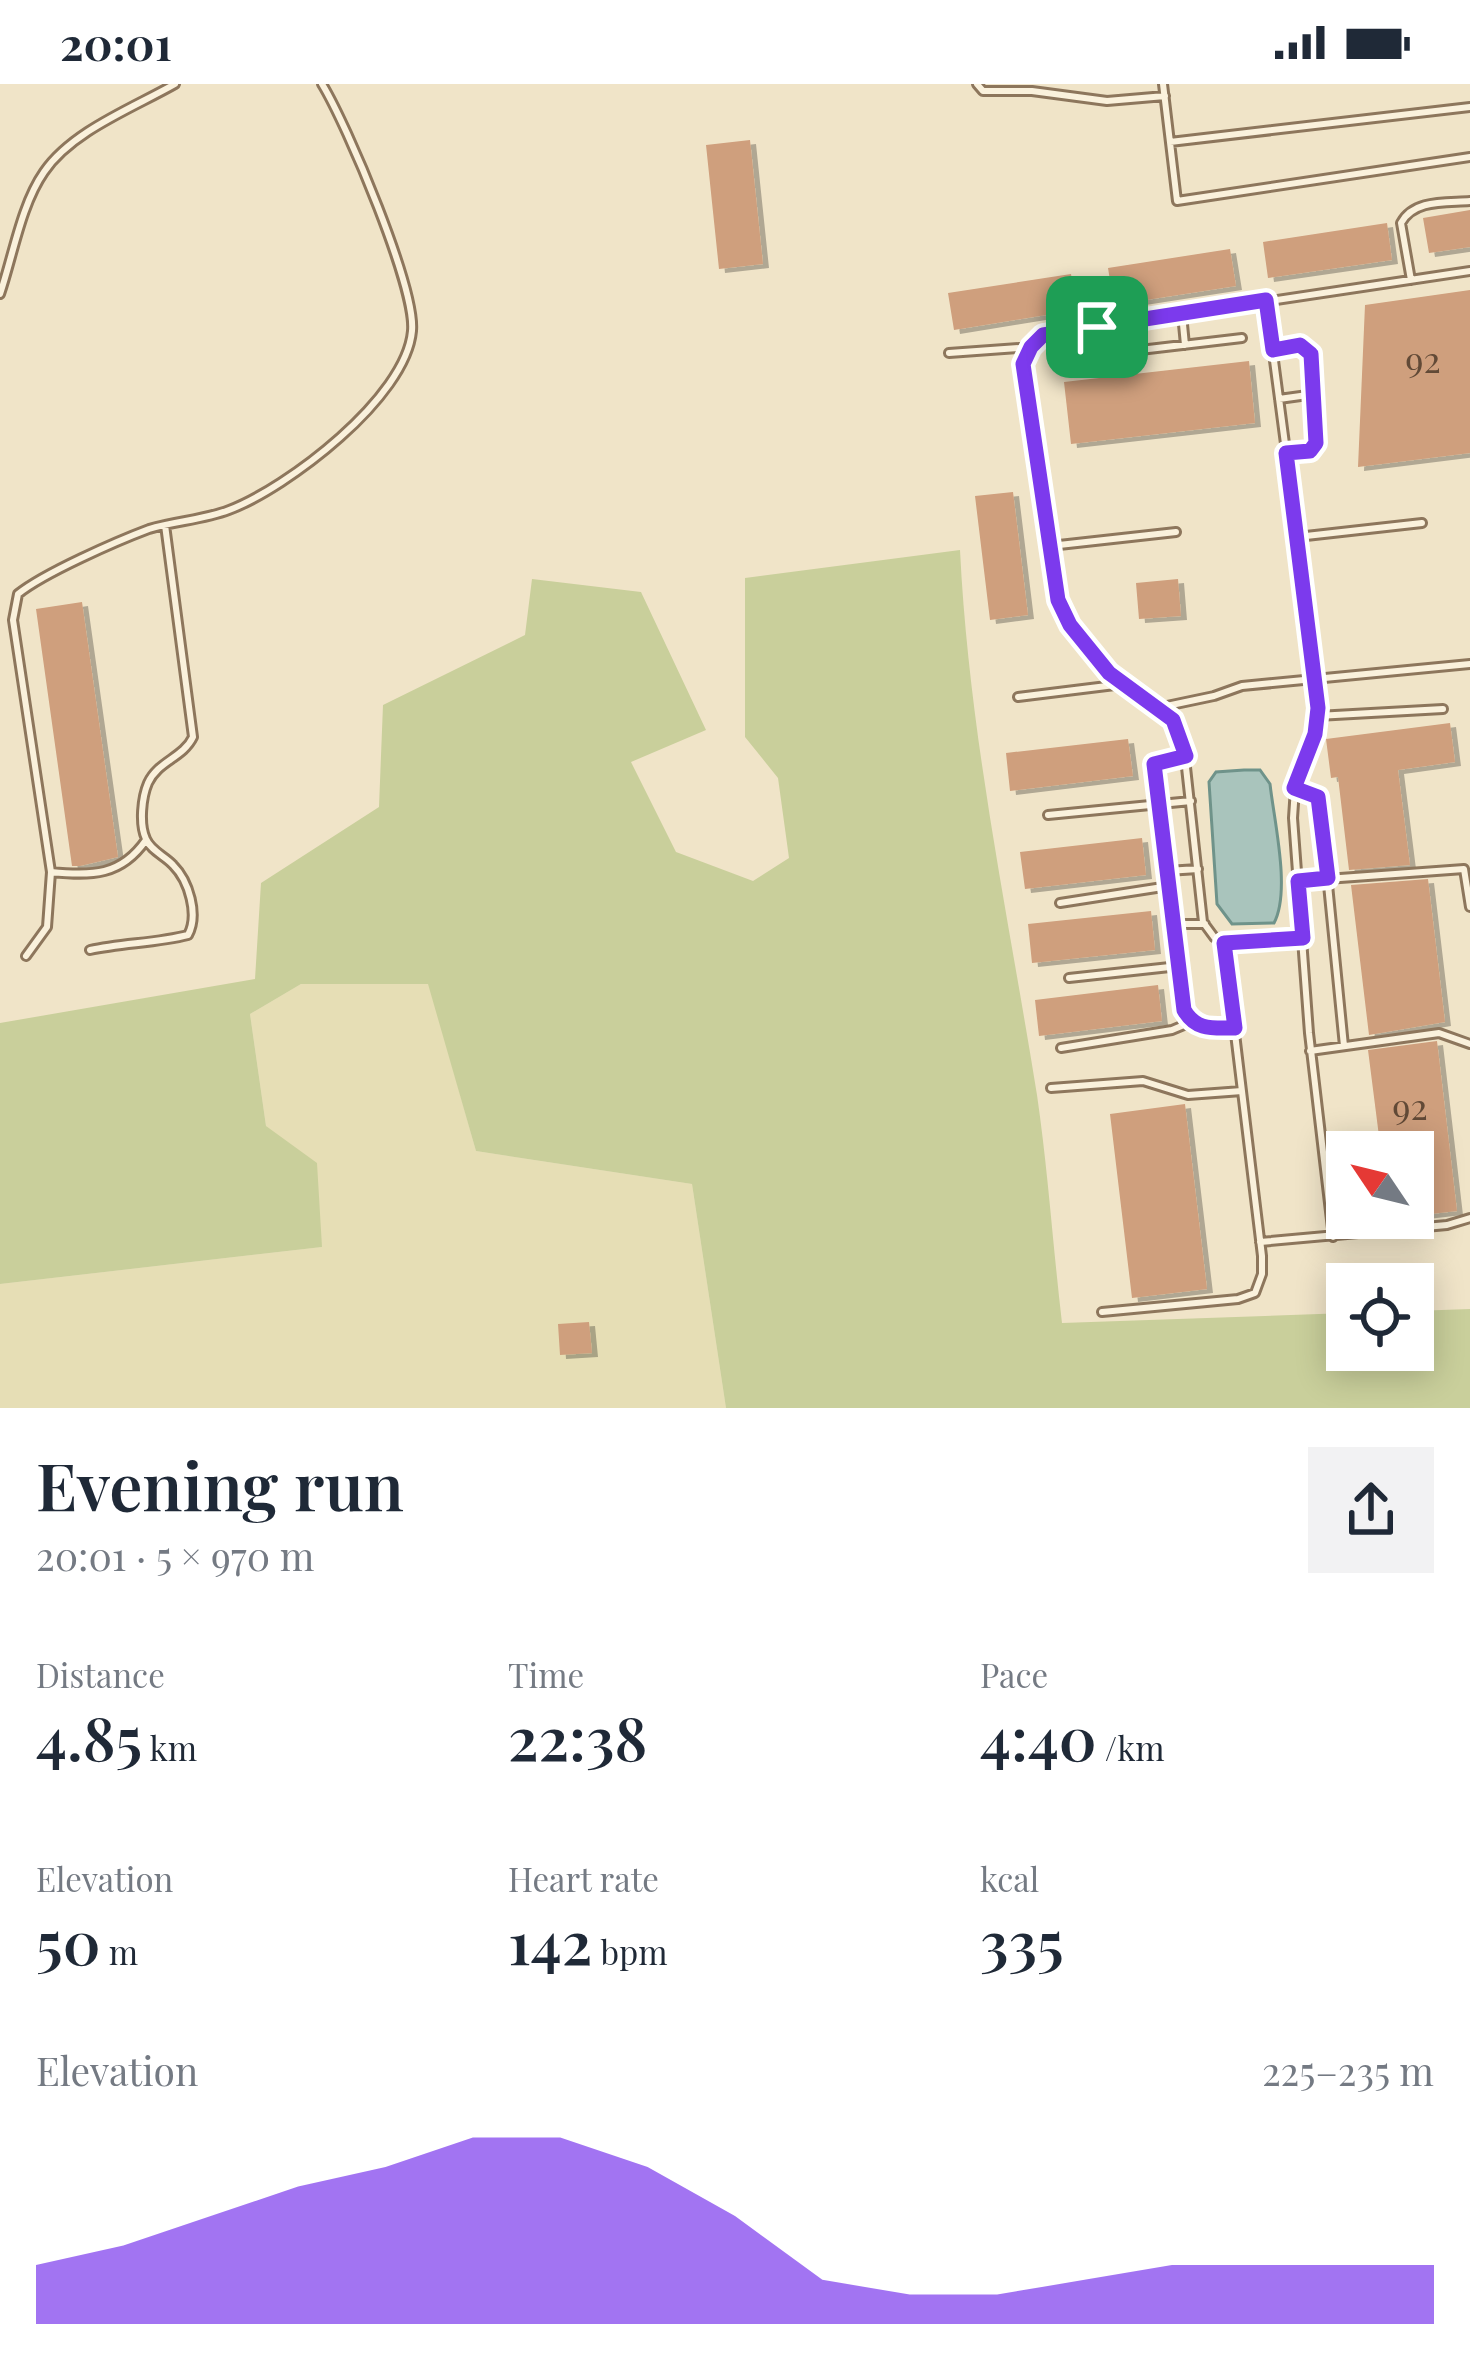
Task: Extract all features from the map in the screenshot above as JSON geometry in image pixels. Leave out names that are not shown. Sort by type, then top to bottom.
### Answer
[{"type":"lane","points":[[0,294],[34,191],[54,160],[175,84]]},
{"type":"lane","points":[[26,956],[47,928],[51,872],[14,604],[26,587],[164,525],[222,513],[251,501],[342,436],[382,396],[410,346],[410,307],[393,254],[360,163],[322,84]]},
{"type":"lane","points":[[977,84],[983,91],[1031,88],[1107,101],[1165,96]]},
{"type":"lane","points":[[1163,84],[1177,201],[1470,157]]},
{"type":"lane","points":[[1170,142],[1470,107]]},
{"type":"lane","points":[[1412,280],[1401,223],[1405,214],[1413,207],[1470,201]]},
{"type":"lane","points":[[1102,1312],[1238,1299],[1255,1293],[1262,1274],[1260,1242],[1224,943],[1205,924],[1186,756],[1173,720],[1123,684],[1086,648],[1058,600],[1023,364],[1043,335],[1470,271]]},
{"type":"lane","points":[[1092,284],[1097,327]]},
{"type":"lane","points":[[1266,300],[1316,677],[1315,734],[1294,788],[1310,1051],[1326,1175]]},
{"type":"lane","points":[[1182,314],[1185,345]]},
{"type":"lane","points":[[1118,323],[1121,352]]},
{"type":"lane","points":[[1054,360],[1243,338]]},
{"type":"lane","points":[[1273,350],[1300,345],[1308,349],[1315,394],[1316,443],[1310,451],[1286,453]]},
{"type":"lane","points":[[950,353],[1031,347]]},
{"type":"lane","points":[[1279,399],[1315,394]]},
{"type":"lane","points":[[1297,537],[1422,523]]},
{"type":"lane","points":[[90,950],[188,935],[193,925],[193,906],[182,877],[146,840],[142,820],[148,781],[160,765],[188,748],[193,737],[164,525]]},
{"type":"lane","points":[[1050,546],[1175,532]]},
{"type":"lane","points":[[1157,708],[1243,686],[1470,664]]},
{"type":"lane","points":[[1018,697],[1123,684]]},
{"type":"lane","points":[[1317,716],[1443,709]]},
{"type":"lane","points":[[1186,756],[1154,764],[1184,1010],[1191,1022],[1204,1028],[1235,1028]]},
{"type":"lane","points":[[1294,788],[1318,797],[1344,1046]]},
{"type":"lane","points":[[1048,815],[1191,802]]},
{"type":"lane","points":[[51,872],[109,872],[123,866],[146,840]]},
{"type":"lane","points":[[1298,881],[1464,868],[1470,907]]},
{"type":"lane","points":[[1168,871],[1198,869]]},
{"type":"lane","points":[[1060,903],[1169,886]]},
{"type":"lane","points":[[1174,925],[1205,924]]},
{"type":"lane","points":[[1224,943],[1303,938]]},
{"type":"lane","points":[[1069,978],[1179,966]]},
{"type":"lane","points":[[1061,1048],[1172,1030],[1191,1022]]},
{"type":"lane","points":[[1310,1051],[1439,1033],[1470,1044]]},
{"type":"lane","points":[[1051,1088],[1143,1081],[1188,1095],[1242,1091]]},
{"type":"lane","points":[[1434,1226],[1470,1218]]},
{"type":"lane","points":[[1260,1242],[1326,1238]]},
{"type":"shaded area","points":[[301,984],[429,984],[476,1151],[692,1184],[726,1408],[0,1408],[0,1284],[322,1247],[266,1126],[250,1014]]},
{"type":"green space","points":[[960,550],[981,756],[1037,1095],[1062,1323],[1326,1314],[1326,1371],[1434,1371],[1434,1310],[1470,1309],[1470,1408],[726,1408],[692,1184],[476,1151],[428,984],[301,984],[250,1014],[266,1126],[317,1163],[322,1247],[0,1284],[0,1023],[255,979],[261,883],[379,807],[383,705],[525,635],[532,579],[641,592],[706,730],[631,762],[676,852],[753,881],[789,858],[778,778],[745,737],[745,578]]},
{"type":"water","points":[[1260,770],[1270,784],[1278,836],[1279,909],[1274,923],[1232,924],[1217,904],[1209,782],[1216,772]]},
{"type":"building","points":[[750,140],[763,264],[719,269],[706,145]]},
{"type":"building","points":[[1470,210],[1470,247],[1429,253],[1423,218]]},
{"type":"building","points":[[1387,223],[1392,260],[1268,278],[1263,242]]},
{"type":"building","points":[[1230,249],[1236,286],[1114,305],[1108,268]]},
{"type":"building","points":[[1071,274],[1077,310],[954,330],[948,293]]},
{"type":"building","points":[[1470,290],[1470,453],[1358,467],[1365,305]]},
{"type":"building","points":[[1249,361],[1255,423],[1071,444],[1064,382]]},
{"type":"building","points":[[1013,492],[1028,615],[990,620],[975,496]]},
{"type":"building","points":[[1178,579],[1181,616],[1139,619],[1136,583]]},
{"type":"building","points":[[82,602],[118,857],[72,866],[36,609]]},
{"type":"building","points":[[1450,723],[1455,762],[1398,770],[1410,865],[1349,870],[1338,777],[1331,778],[1326,739]]},
{"type":"building","points":[[1128,739],[1133,776],[1010,791],[1006,753]]},
{"type":"building","points":[[1142,838],[1146,875],[1025,889],[1020,852]]},
{"type":"building","points":[[1428,879],[1445,1022],[1369,1035],[1351,885]]},
{"type":"building","points":[[1151,911],[1155,950],[1032,963],[1028,924]]},
{"type":"building","points":[[1158,985],[1162,1021],[1039,1036],[1035,1000]]},
{"type":"building","points":[[1437,1041],[1457,1211],[1434,1214],[1434,1131],[1378,1131],[1368,1050]]},
{"type":"building","points":[[1185,1104],[1207,1289],[1132,1298],[1110,1114]]},
{"type":"building","points":[[589,1322],[592,1353],[560,1355],[558,1324]]},
{"type":"route","points":[[1266,300],[1273,350],[1300,345],[1311,354],[1316,443],[1310,451],[1286,453],[1318,708],[1315,734],[1294,788],[1318,797],[1328,878],[1298,881],[1303,938],[1224,943],[1235,1028],[1204,1028],[1191,1022],[1184,1010],[1154,764],[1186,756],[1183,740],[1173,720],[1109,673],[1086,648],[1058,600],[1023,364],[1043,335],[1097,327],[1266,300]]}]
